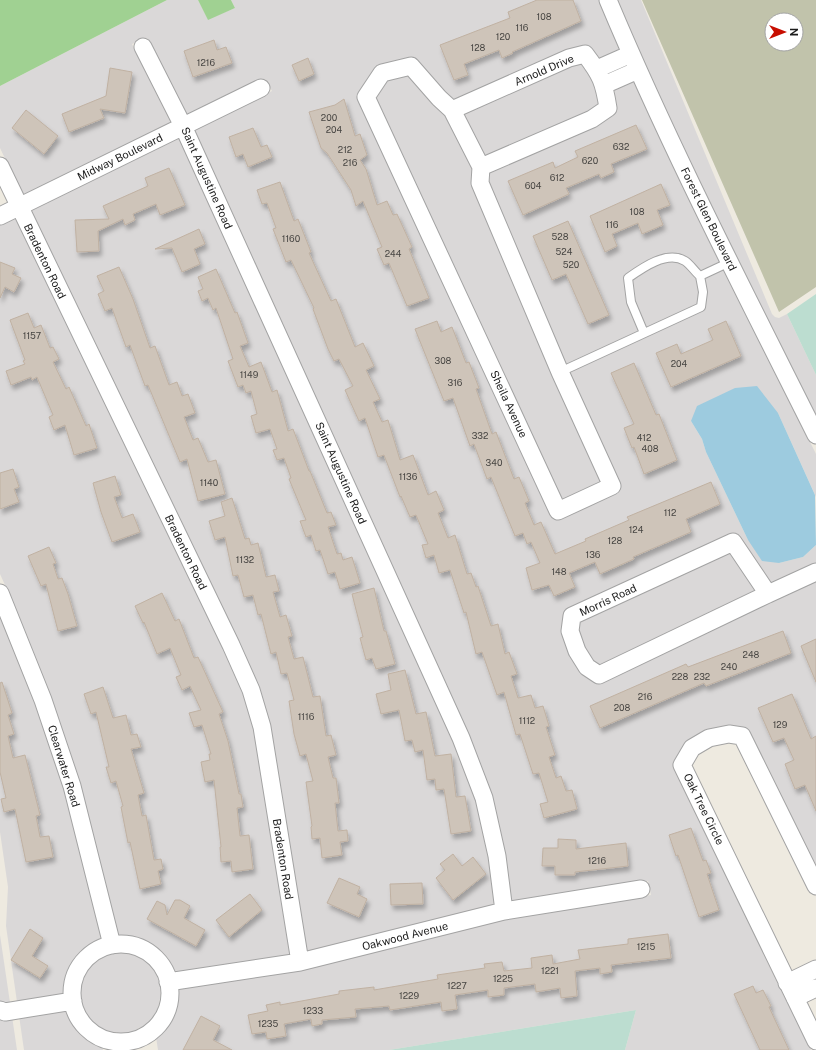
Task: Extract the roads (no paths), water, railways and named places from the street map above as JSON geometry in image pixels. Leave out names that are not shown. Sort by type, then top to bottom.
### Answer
[{"type":"street","name":"Forest Glen Boulevard","points":[[608,0],[638,70],[730,262],[816,435]]},
{"type":"street","name":"Saint Augustine Road","points":[[143,47],[183,126],[461,738],[484,798],[497,856],[504,911]]},
{"type":"street","name":"Arnold Drive","points":[[452,110],[569,58],[585,54],[597,70]]},
{"type":"street","points":[[560,372],[480,183],[481,166],[592,119],[608,108],[604,85],[597,70],[631,54]]},
{"type":"street","name":"Sheila Avenue","points":[[481,166],[452,110],[439,98],[411,66],[382,73],[366,97],[558,511],[612,486],[560,372]]},
{"type":"street","points":[[604,85],[638,70]]},
{"type":"street","name":"Midway Boulevard","points":[[0,216],[261,88]]},
{"type":"street","name":"Bradenton Road","points":[[0,166],[231,645],[251,690],[262,727],[300,962]]},
{"type":"street","name":"Morris Road","points":[[768,594],[733,542],[572,616],[570,631],[577,651],[587,667],[599,675],[816,572]]},
{"type":"street","name":"Clearwater Road","points":[[0,593],[43,700],[72,786],[112,945]]},
{"type":"street","name":"Oak Tree Circle","points":[[816,886],[742,736],[729,734],[709,738],[692,748],[682,765],[816,1041]]},
{"type":"street","name":"Oakwood Avenue","points":[[168,982],[300,962],[504,911],[641,889]]},
{"type":"street","points":[[132,945],[146,951],[160,964],[168,982],[169,1000],[166,1011],[148,1042],[137,1039],[111,1045],[92,1033],[83,1024],[76,1013],[72,994],[74,980],[79,968],[93,952],[106,946],[132,945]]},
{"type":"street","points":[[787,983],[816,969]]},
{"type":"street","points":[[795,998],[816,988]]},
{"type":"street","points":[[0,1010],[6,1012],[73,1001]]},
{"type":"lane","points":[[560,372],[701,307],[702,292],[700,276],[684,260],[671,257],[645,265],[628,278],[631,302],[644,333]]},
{"type":"lane","points":[[700,276],[730,262]]},
{"type":"water","points":[[757,386],[778,413],[815,495],[816,545],[803,557],[779,563],[762,561],[748,540],[706,452],[702,439],[691,421],[697,406],[735,388]]}]
